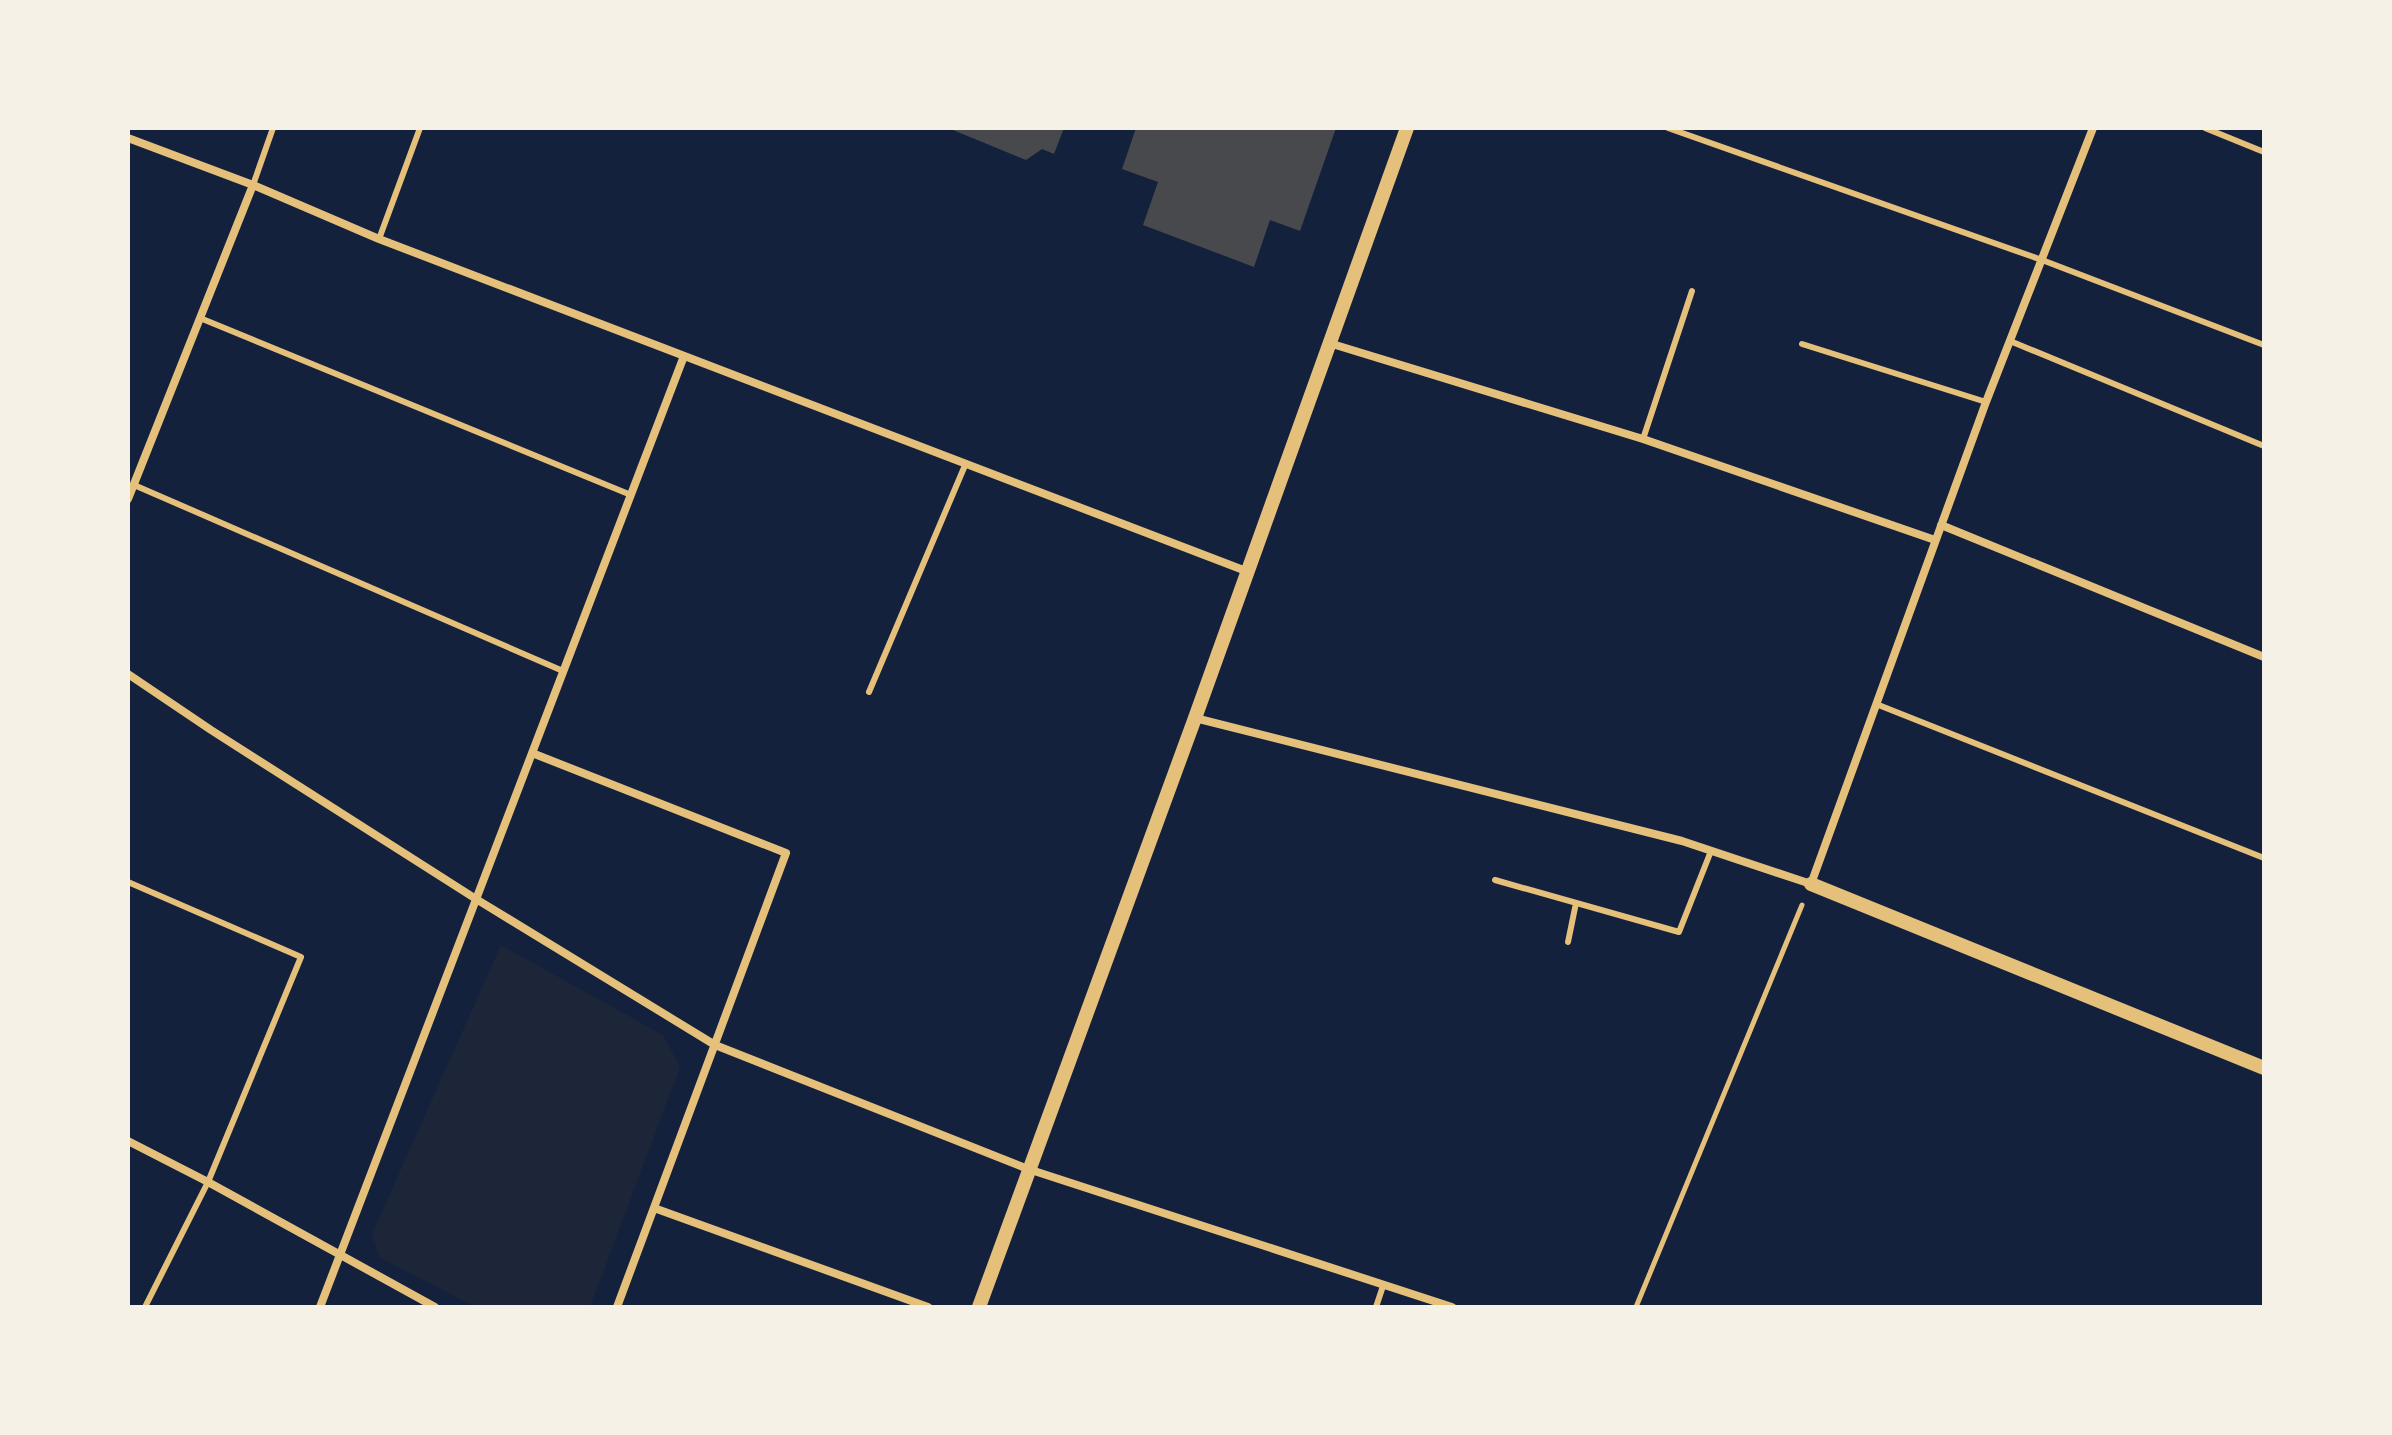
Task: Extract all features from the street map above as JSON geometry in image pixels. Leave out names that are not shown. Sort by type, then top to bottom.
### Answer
[{"type":"street","points":[[979,1307],[1407,128]]},
{"type":"street","points":[[1811,884],[1986,402],[2093,128]]},
{"type":"street","points":[[128,138],[253,185],[379,239],[1246,571]]},
{"type":"street","points":[[128,499],[253,185]]},
{"type":"street","points":[[1329,343],[1643,439],[1935,540]]},
{"type":"street","points":[[320,1307],[684,356]]},
{"type":"street","points":[[1941,525],[2264,657]]},
{"type":"street","points":[[128,674],[476,899],[715,1045],[1028,1169],[1452,1307]]},
{"type":"street","points":[[1195,718],[1682,841],[1811,884],[2264,1068]]},
{"type":"street","points":[[532,753],[786,853],[617,1307]]},
{"type":"street","points":[[128,1141],[435,1307]]},
{"type":"street","points":[[654,1208],[928,1307]]},
{"type":"lane","points":[[253,185],[273,128]]},
{"type":"lane","points":[[379,239],[420,128]]},
{"type":"lane","points":[[1668,128],[2042,260],[2264,345]]},
{"type":"lane","points":[[2205,128],[2264,152]]},
{"type":"lane","points":[[1643,439],[1692,291]]},
{"type":"lane","points":[[200,318],[631,495]]},
{"type":"lane","points":[[2010,341],[2264,446]]},
{"type":"lane","points":[[1802,344],[1986,402]]},
{"type":"lane","points":[[869,692],[966,463]]},
{"type":"lane","points":[[134,485],[563,671]]},
{"type":"lane","points":[[1876,704],[2264,858]]},
{"type":"lane","points":[[1495,880],[1679,932],[1711,851]]},
{"type":"lane","points":[[128,882],[301,957],[208,1182],[145,1307]]},
{"type":"lane","points":[[1568,942],[1576,903]]},
{"type":"lane","points":[[1376,1307],[1383,1286]]},
{"type":"path","points":[[1636,1307],[1811,884]]},
{"type":"shaded area","points":[[501,945],[663,1035],[680,1067],[590,1307],[475,1307],[379,1257],[372,1234]]},
{"type":"building","points":[[948,128],[1064,128],[1054,154],[1042,149],[1026,160]]},
{"type":"building","points":[[1136,128],[1336,128],[1300,231],[1270,220],[1254,267],[1143,225],[1158,182],[1122,169]]}]
